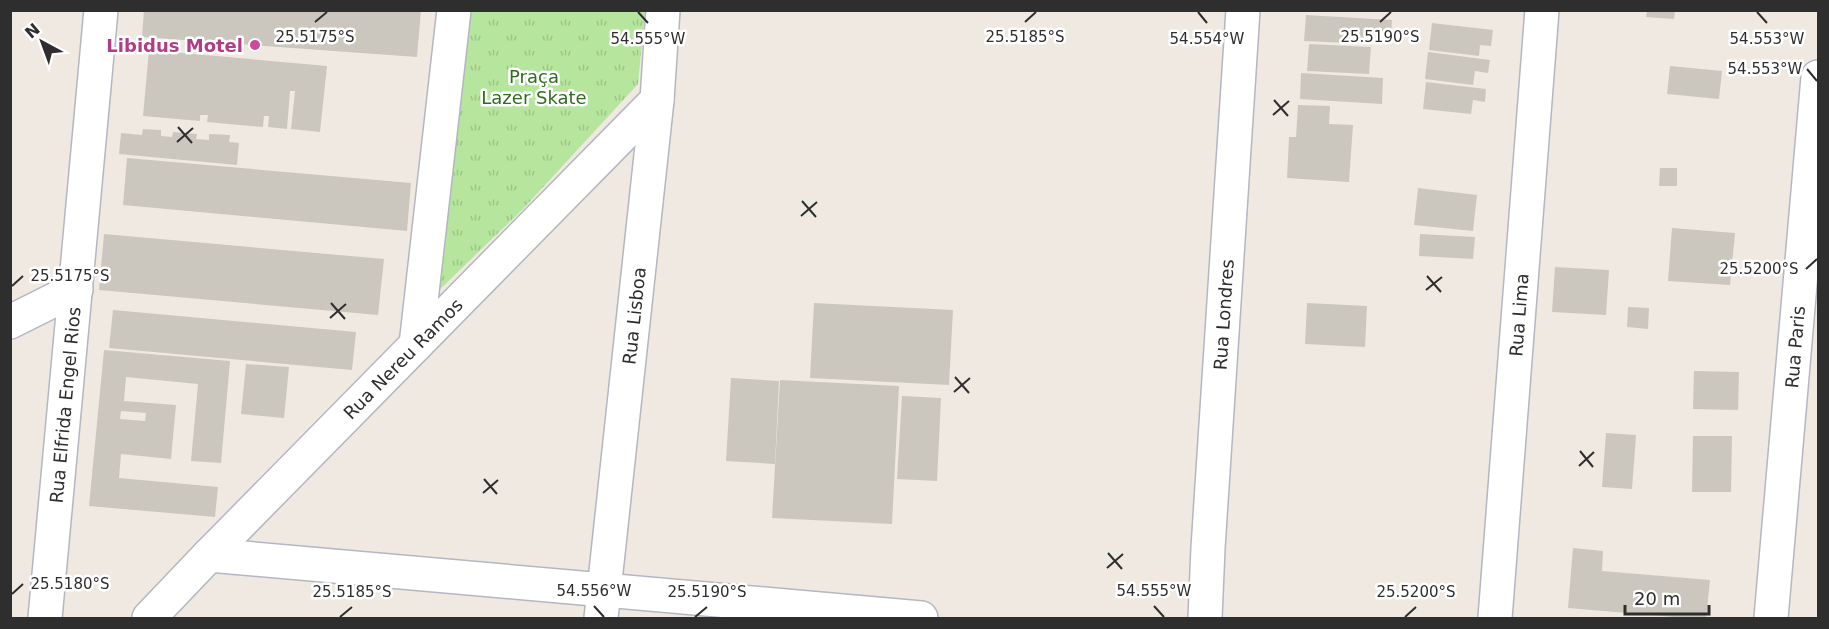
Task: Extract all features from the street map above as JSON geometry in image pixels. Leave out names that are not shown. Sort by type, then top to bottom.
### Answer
[{"type":"street","name":"Rua Elfrida Engel Rios","points":[[45,618],[101,10]]},
{"type":"street","points":[[416,345],[454,10]]},
{"type":"street","name":"Rua Lisboa","points":[[603,605],[657,100],[663,10]]},
{"type":"street","name":"Rua Londres","points":[[1205,618],[1209,524],[1244,10]]},
{"type":"street","name":"Rua Lima","points":[[1496,618],[1542,10]]},
{"type":"street","name":"Rua Paris","points":[[1770,618],[1818,76]]},
{"type":"street","name":"Rua Nereu Ramos","points":[[149,618],[657,100]]},
{"type":"street","points":[[10,322],[76,289]]},
{"type":"street","points":[[209,555],[603,605],[904,618]]},
{"type":"green space","name":"Praça Lazer Skate","points":[[466,11],[645,11],[638,84],[523,209],[432,297]]},
{"type":"building","points":[[144,10],[421,10],[417,57],[142,37]]},
{"type":"building","points":[[1647,10],[1675,10],[1674,19],[1646,17]]},
{"type":"building","points":[[1306,15],[1392,20],[1391,35],[1371,34],[1371,44],[1304,41]]},
{"type":"building","points":[[1432,23],[1493,30],[1491,46],[1480,45],[1479,56],[1429,50]]},
{"type":"building","points":[[1309,44],[1371,47],[1369,74],[1307,71]]},
{"type":"building","points":[[149,50],[327,66],[320,132],[291,129],[295,91],[290,91],[287,129],[268,127],[269,116],[264,116],[263,127],[207,122],[208,115],[200,115],[200,121],[143,116]]},
{"type":"building","points":[[1428,52],[1490,60],[1488,73],[1475,71],[1473,85],[1425,79]]},
{"type":"building","points":[[1670,66],[1722,71],[1719,99],[1667,94]]},
{"type":"building","points":[[1301,73],[1383,78],[1382,104],[1300,99]]},
{"type":"building","points":[[1426,82],[1486,89],[1485,102],[1473,100],[1471,114],[1423,109]]},
{"type":"building","points":[[1298,105],[1330,106],[1329,124],[1353,125],[1349,182],[1287,178],[1289,137],[1296,137]]},
{"type":"building","points":[[143,129],[161,130],[161,136],[172,137],[173,132],[197,134],[196,139],[209,140],[209,134],[230,135],[229,142],[239,143],[237,165],[119,154],[121,133],[142,135]]},
{"type":"building","points":[[127,158],[411,183],[407,231],[123,205]]},
{"type":"building","points":[[1660,168],[1677,168],[1677,186],[1659,186]]},
{"type":"building","points":[[1418,188],[1477,195],[1473,231],[1414,225]]},
{"type":"building","points":[[1672,228],[1735,233],[1730,285],[1668,281]]},
{"type":"building","points":[[104,234],[384,259],[378,315],[99,290]]},
{"type":"building","points":[[1420,234],[1475,237],[1473,259],[1419,256]]},
{"type":"building","points":[[1555,267],[1609,270],[1606,315],[1552,312]]},
{"type":"building","points":[[814,303],[953,310],[949,385],[810,378]]},
{"type":"building","points":[[1307,303],[1367,306],[1365,347],[1305,344]]},
{"type":"building","points":[[1628,307],[1649,308],[1648,329],[1627,327]]},
{"type":"building","points":[[113,310],[356,332],[352,370],[109,348]]},
{"type":"building","points":[[104,350],[230,361],[221,463],[191,461],[198,384],[126,377],[124,401],[176,405],[171,459],[121,454],[119,478],[218,487],[215,517],[89,506]],"holes":[[[121,411],[146,413],[145,421],[120,419]]]},
{"type":"building","points":[[246,364],[289,367],[284,418],[241,414]]},
{"type":"building","points":[[1694,371],[1739,372],[1738,410],[1693,409]]},
{"type":"building","points":[[731,378],[779,381],[775,464],[726,461]]},
{"type":"building","points":[[780,380],[899,386],[892,524],[772,518]]},
{"type":"building","points":[[902,396],[941,398],[937,481],[897,479]]},
{"type":"building","points":[[1606,433],[1636,435],[1632,489],[1602,487]]},
{"type":"building","points":[[1693,436],[1732,436],[1731,492],[1692,492]]},
{"type":"building","points":[[1573,548],[1603,551],[1602,571],[1710,580],[1706,618],[1568,608]]},
{"type":"place","name":"Libidus Motel","points":[[255,45]]}]
